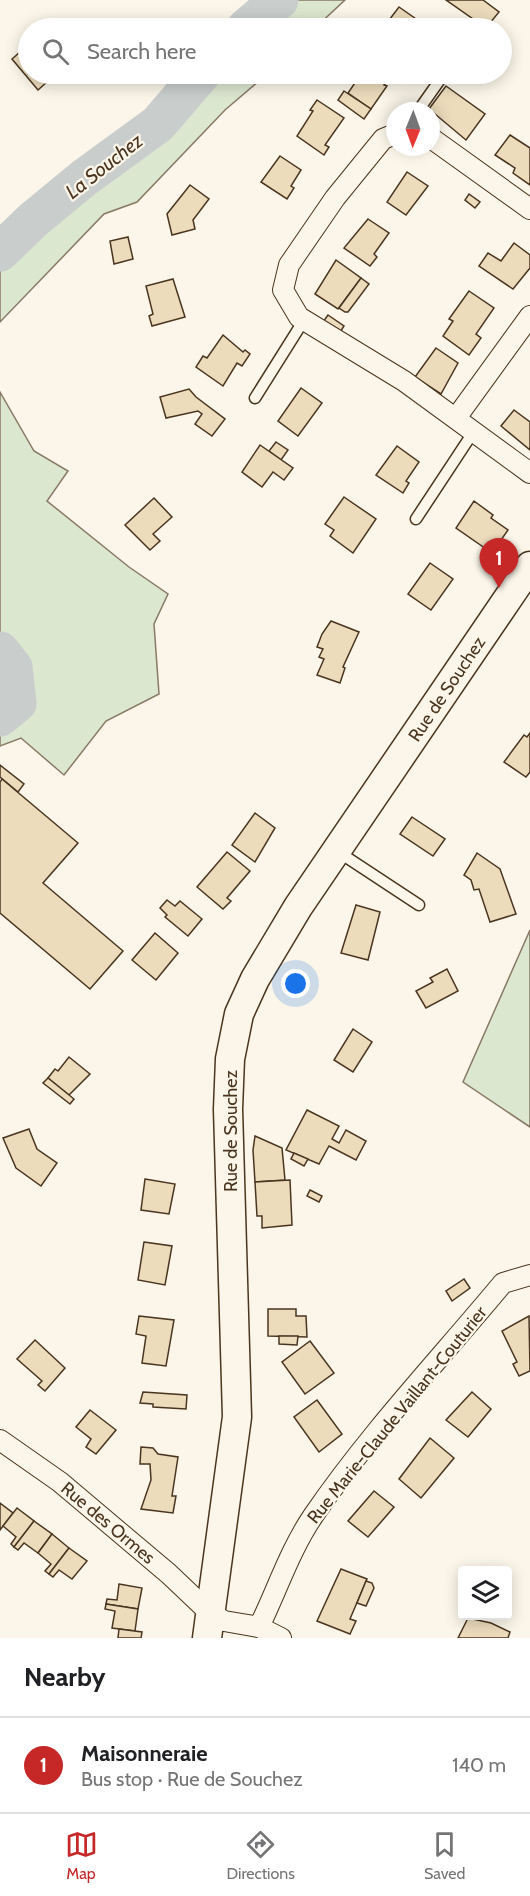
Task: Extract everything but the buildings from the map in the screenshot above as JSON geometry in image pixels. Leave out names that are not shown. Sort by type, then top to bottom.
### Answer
[{"type":"main road","name":"Rue de Souchez","points":[[209,1626],[237,1417],[228,1109],[230,1059],[239,1014],[255,979],[298,907],[530,566]]},
{"type":"street","points":[[386,138],[336,198],[289,265],[283,290],[299,317],[404,381],[530,473]]},
{"type":"street","points":[[440,144],[530,209]]},
{"type":"street","points":[[456,418],[530,316]]},
{"type":"street","name":"Rue Marie-Claude Vaillant-Couturier","points":[[259,1627],[293,1550],[312,1517],[503,1283],[530,1275]]},
{"type":"street","name":"Rue des Ormes","points":[[0,1440],[60,1482],[170,1574],[209,1626]]},
{"type":"street","points":[[209,1626],[225,1622],[259,1627],[281,1638]]},
{"type":"lane","points":[[424,102],[437,84]]},
{"type":"lane","points":[[255,398],[304,320]]},
{"type":"lane","points":[[416,519],[474,431]]},
{"type":"lane","points":[[337,851],[419,905]]},
{"type":"green space","points":[[269,0],[345,0],[326,18],[245,18]]},
{"type":"green space","points":[[171,84],[255,84],[225,110],[137,202],[104,214],[0,322],[0,226],[79,164],[114,149],[129,138]]},
{"type":"green space","points":[[0,392],[34,451],[68,471],[47,501],[129,567],[168,594],[154,624],[159,694],[106,721],[64,775],[21,738],[0,746]]},
{"type":"green space","points":[[530,930],[530,1127],[463,1082]]},
{"type":"waterway","name":"La Souchez","points":[[258,18],[279,0]]},
{"type":"waterway","name":"La Souchez","points":[[0,252],[33,220],[84,178],[158,124],[192,84]]},
{"type":"waterway","name":"La Souchez","points":[[0,651],[13,667],[17,703],[0,717]]},
{"type":"place","name":"Maisonneraie","points":[[499,588]]}]
